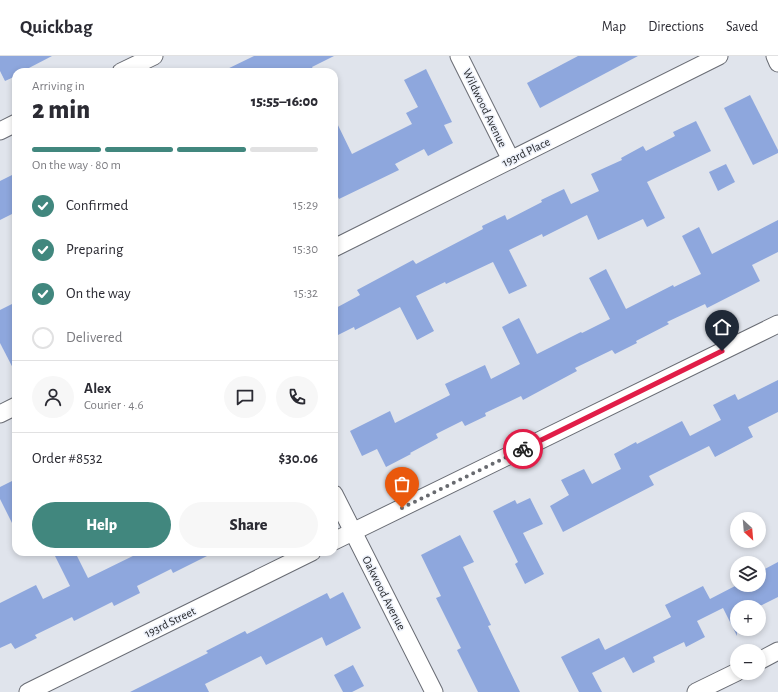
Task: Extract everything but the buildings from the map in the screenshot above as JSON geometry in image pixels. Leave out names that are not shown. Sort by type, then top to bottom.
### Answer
[{"type":"street","points":[[129,68],[154,56]]},
{"type":"street","name":"Wildwood Avenue","points":[[459,56],[511,160]]},
{"type":"street","name":"193rd Place","points":[[338,246],[719,56]]},
{"type":"street","points":[[775,56],[778,63]]},
{"type":"street","points":[[0,131],[12,126]]},
{"type":"street","points":[[338,539],[778,324]]},
{"type":"street","points":[[0,414],[12,408]]},
{"type":"street","name":"Oakwood Avenue","points":[[338,502],[434,692]]},
{"type":"street","name":"193rd Street","points":[[28,692],[304,556]]},
{"type":"street","points":[[766,657],[778,651]]},
{"type":"street","points":[[696,692],[730,675]]},
{"type":"way so far","points":[[402,508],[523,449]]},
{"type":"route","points":[[523,449],[722,351]]}]
